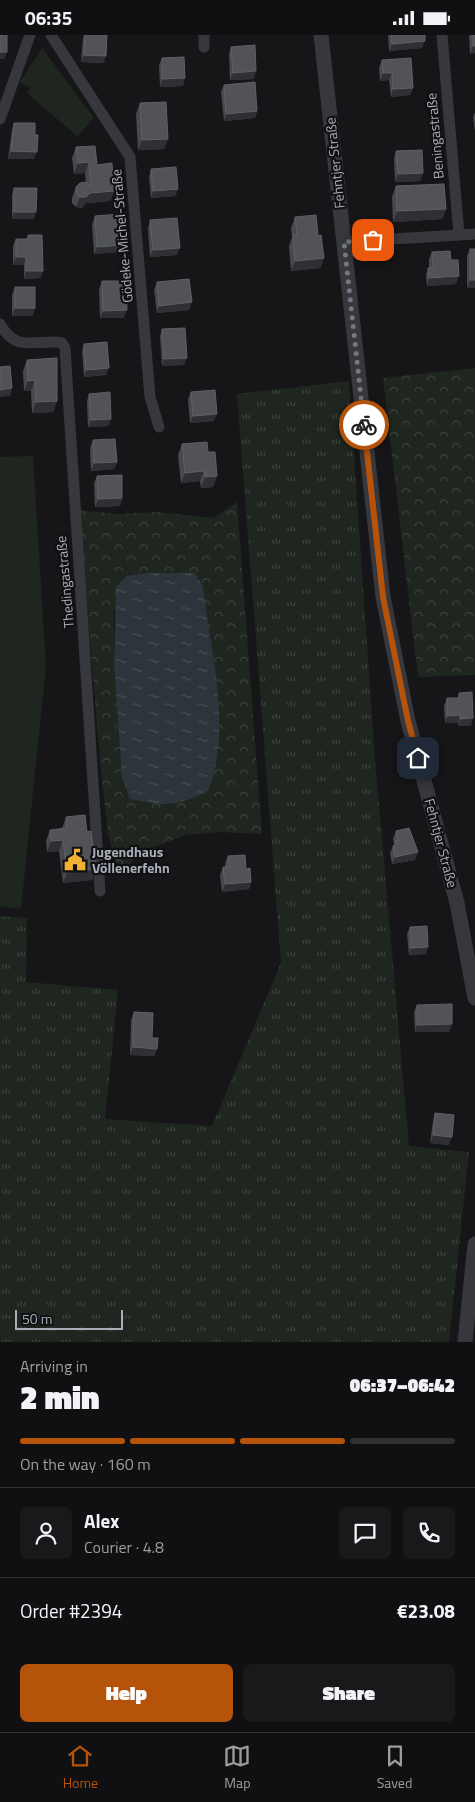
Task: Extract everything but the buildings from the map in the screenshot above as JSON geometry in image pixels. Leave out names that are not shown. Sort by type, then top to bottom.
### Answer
[{"type":"street","points":[[0,119],[30,35]]},
{"type":"street","name":"Gödeke-Michel-Straße","points":[[51,35],[130,157],[150,397],[159,427]]},
{"type":"street","points":[[204,35],[204,47]]},
{"type":"street","name":"Fehntjer Straße","points":[[321,35],[387,626],[408,721],[457,903],[475,998]]},
{"type":"street","name":"Beningastraße","points":[[442,35],[459,235]]},
{"type":"street","points":[[344,242],[475,234]]},
{"type":"street","name":"Thedingastraße","points":[[0,324],[7,336],[22,343],[57,342],[62,343],[65,348],[100,891]]},
{"type":"street","points":[[465,1342],[475,1245]]},
{"type":"green space","points":[[42,48],[94,118],[77,136],[27,93],[31,88],[20,82]]},
{"type":"green space","points":[[475,368],[475,675],[418,677],[383,378]]},
{"type":"green space","points":[[349,381],[374,747],[409,1146],[469,1152],[449,1342],[0,1342],[0,916],[27,918],[26,982],[118,990],[105,1119],[212,1126],[281,963],[237,394]]},
{"type":"green space","points":[[33,456],[46,666],[21,909],[0,906],[0,457]]},
{"type":"green space","points":[[237,502],[262,834],[220,832],[186,835],[143,851],[119,874],[108,833],[101,772],[79,510],[117,514],[158,512],[213,518]],"holes":[[[147,573],[195,573],[203,586],[205,609],[150,804],[130,799],[122,778],[114,665],[114,613],[126,576]]]},
{"type":"water","points":[[147,573],[195,573],[203,586],[218,689],[219,741],[215,767],[208,791],[187,800],[170,804],[130,799],[122,778],[114,665],[116,587],[126,576]]},
{"type":"way so far","points":[[364,425],[344,242],[373,240]]},
{"type":"place","name":"Jugendhaus Völlenerfehn","points":[[75,860]]},
{"type":"route","points":[[364,425],[387,626],[418,758]]}]
